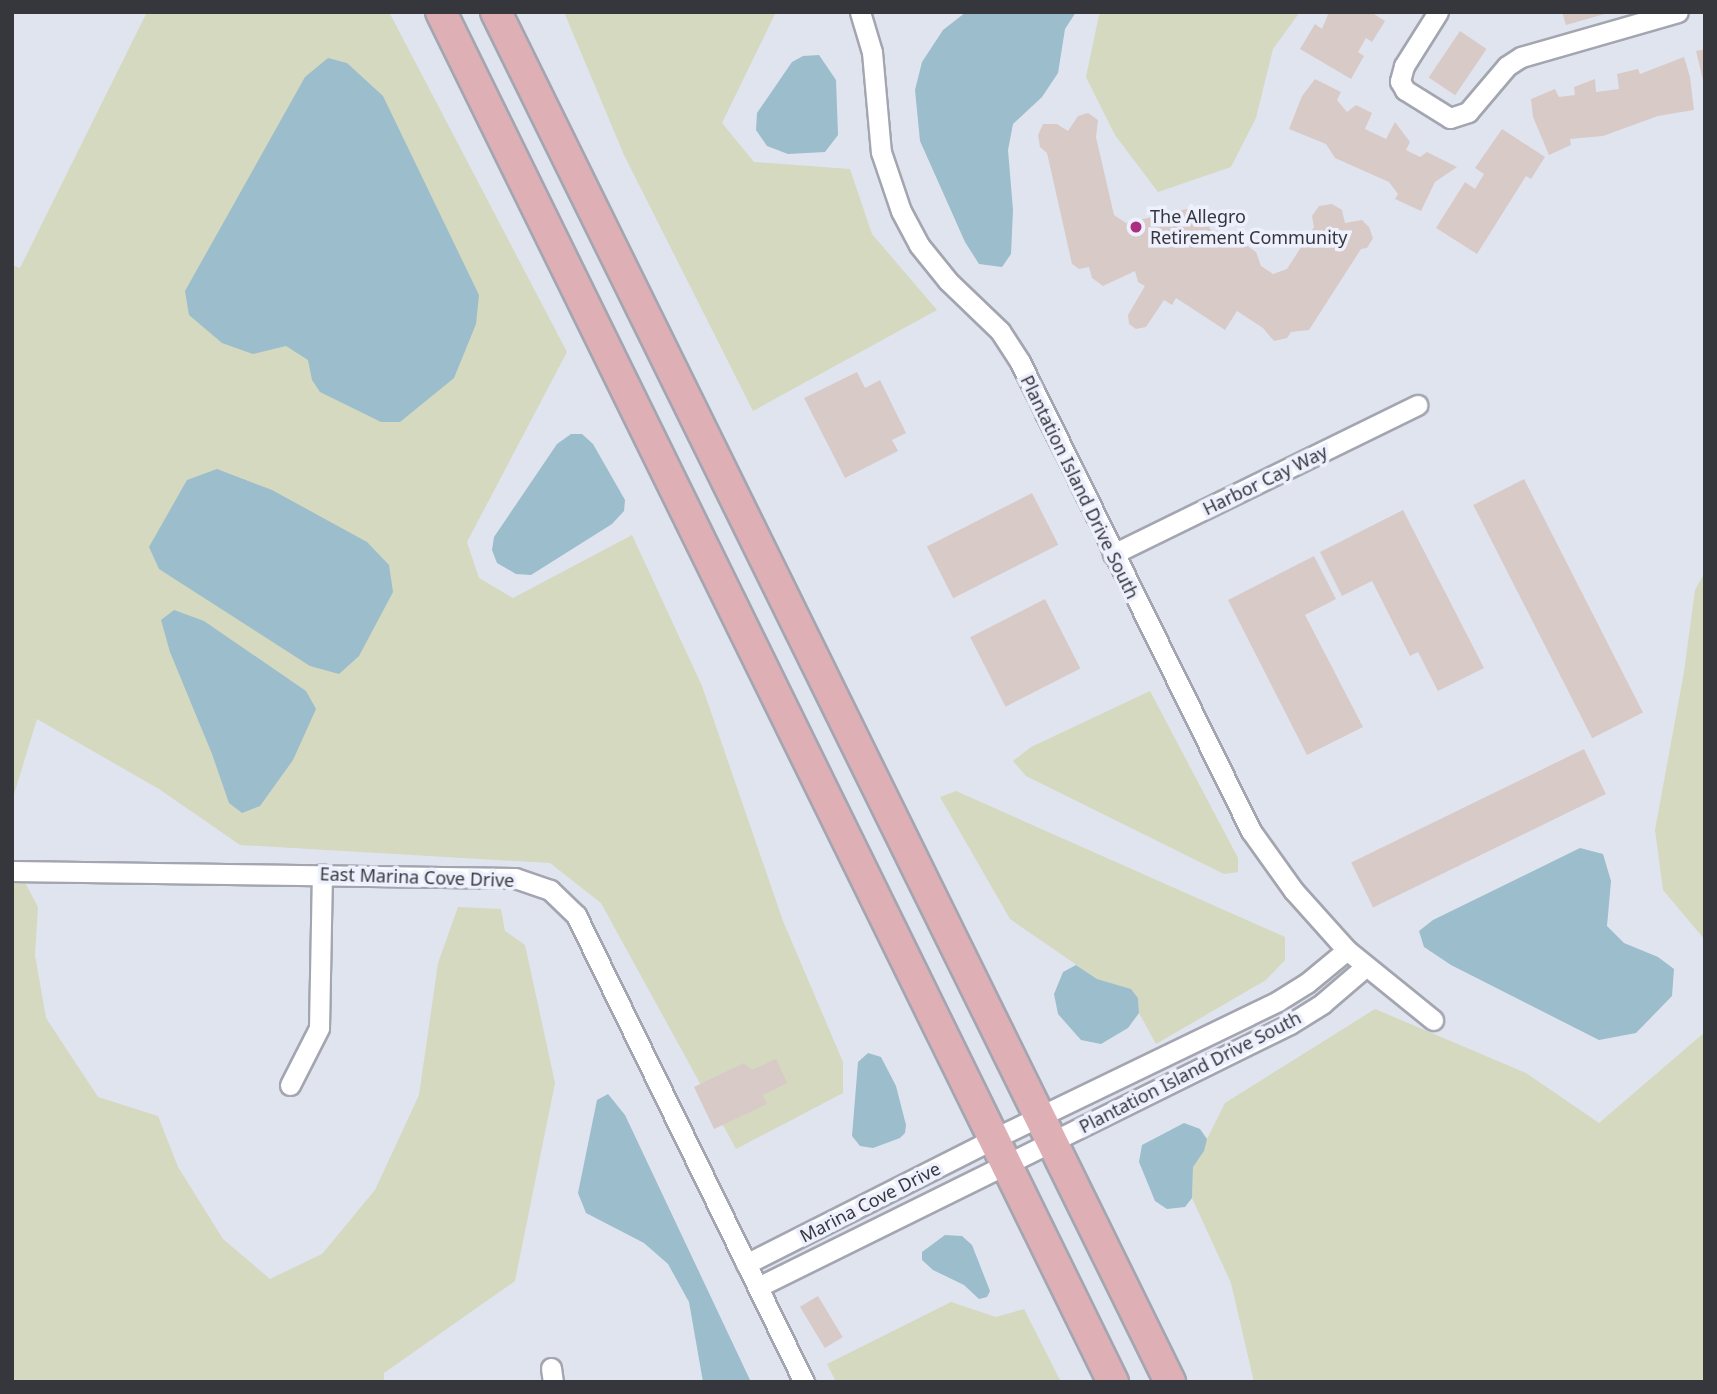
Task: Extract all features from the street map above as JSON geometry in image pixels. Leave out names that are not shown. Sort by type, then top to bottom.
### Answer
[{"type":"main road","points":[[441,12],[1113,1382]]},
{"type":"main road","points":[[496,12],[1170,1382]]},
{"type":"street","name":"Plantation Island Drive South","points":[[860,12],[872,52],[881,152],[901,211],[919,245],[948,281],[1000,331],[1020,362],[1251,831],[1294,891],[1348,950],[1365,967],[1433,1020]]},
{"type":"street","points":[[1438,12],[1404,66],[1400,81],[1405,90],[1450,118],[1468,112],[1507,66],[1521,57],[1678,12]]},
{"type":"street","name":"Harbor Cay Way","points":[[1113,554],[1417,405]]},
{"type":"street","name":"East Marina Cove Drive","points":[[12,871],[515,878],[539,885],[565,902],[576,915],[804,1382]]},
{"type":"street","points":[[290,1085],[319,1028],[322,874]]},
{"type":"street","name":"Plantation Island Drive South","points":[[1000,1151],[1046,1129],[1278,1002],[1307,984],[1348,950]]},
{"type":"street","name":"Plantation Island Drive South","points":[[1000,1151],[1290,1024],[1323,1003],[1365,967]]},
{"type":"street","name":"Marina Cove Drive","points":[[752,1276],[1000,1151]]},
{"type":"street","name":"Marina Cove Drive","points":[[752,1276],[1000,1151]]},
{"type":"green space","points":[[147,12],[389,12],[567,352],[467,542],[479,578],[513,598],[632,535],[702,686],[783,921],[843,1062],[843,1093],[736,1149],[601,903],[550,863],[240,845],[159,789],[37,719],[12,801],[12,265],[20,268]]},
{"type":"green space","points":[[564,12],[776,12],[722,123],[754,162],[850,169],[872,234],[937,310],[753,411],[624,155]]},
{"type":"green space","points":[[1104,12],[1300,12],[1273,49],[1256,118],[1231,167],[1158,192],[1115,135],[1086,77],[1099,15]]},
{"type":"green space","points":[[1705,572],[1705,940],[1663,890],[1655,830],[1684,672],[1695,590]]},
{"type":"green space","points":[[1150,691],[1238,858],[1238,872],[1224,874],[1026,776],[1013,761],[1031,747]]},
{"type":"green space","points":[[956,791],[1285,937],[1285,960],[1266,980],[1156,1044],[1139,1013],[1138,998],[1131,989],[1097,979],[1010,919],[940,797]]},
{"type":"green space","points":[[12,858],[38,907],[35,955],[46,1018],[98,1097],[158,1116],[178,1167],[223,1239],[270,1279],[322,1254],[375,1190],[419,1095],[438,963],[458,907],[501,909],[505,931],[525,945],[555,1083],[515,1281],[384,1373],[384,1382],[12,1382]]},
{"type":"green space","points":[[1375,1009],[1526,1073],[1599,1123],[1705,1032],[1705,1382],[1254,1382],[1231,1283],[1192,1198],[1193,1167],[1225,1103]]},
{"type":"green space","points":[[951,1302],[996,1317],[1024,1309],[1061,1382],[836,1382],[827,1364]]},
{"type":"water","points":[[966,12],[1076,12],[1065,29],[1058,73],[1042,97],[1013,124],[1008,150],[1013,210],[1011,254],[1002,267],[979,264],[965,242],[920,141],[915,90],[922,62],[943,30]]},
{"type":"water","points":[[819,55],[836,80],[838,135],[825,152],[788,154],[767,146],[756,130],[757,113],[792,62],[803,56]]},
{"type":"water","points":[[328,58],[347,63],[383,96],[479,295],[476,324],[454,378],[400,422],[381,422],[320,392],[312,380],[308,360],[286,346],[253,354],[222,343],[189,315],[185,291],[305,77]]},
{"type":"water","points":[[571,434],[582,434],[593,444],[625,500],[624,511],[612,524],[531,575],[516,574],[497,563],[492,550],[494,537],[557,444]]},
{"type":"water","points":[[217,469],[272,490],[367,542],[389,565],[393,592],[359,656],[339,674],[310,666],[159,569],[149,547],[187,480]]},
{"type":"water","points":[[174,610],[204,621],[306,691],[316,709],[293,760],[260,806],[242,813],[229,803],[170,652],[161,620]]},
{"type":"water","points":[[1580,848],[1603,854],[1611,881],[1607,926],[1624,943],[1658,957],[1674,969],[1672,996],[1636,1033],[1599,1040],[1451,965],[1424,947],[1419,931],[1433,920]]},
{"type":"water","points":[[1076,965],[1097,979],[1131,989],[1138,998],[1139,1013],[1128,1028],[1101,1044],[1081,1040],[1058,1014],[1054,994],[1063,972]]},
{"type":"water","points":[[868,1053],[881,1057],[896,1086],[906,1125],[905,1133],[900,1138],[873,1148],[860,1146],[852,1136],[858,1062]]},
{"type":"water","points":[[608,1094],[625,1115],[751,1382],[703,1382],[689,1302],[668,1264],[644,1243],[586,1213],[578,1193],[597,1100]]},
{"type":"water","points":[[1184,1123],[1200,1129],[1207,1139],[1204,1151],[1193,1167],[1192,1198],[1185,1207],[1167,1209],[1155,1201],[1139,1162],[1142,1145]]},
{"type":"water","points":[[945,1235],[962,1236],[972,1245],[990,1291],[987,1297],[979,1299],[964,1285],[933,1270],[922,1260],[922,1252]]},
{"type":"building","points":[[1329,12],[1371,12],[1385,21],[1372,42],[1366,38],[1358,52],[1364,56],[1351,79],[1300,49],[1315,24],[1322,29]]},
{"type":"building","points":[[1562,12],[1608,12],[1608,13],[1566,25]]},
{"type":"building","points":[[1460,31],[1487,49],[1455,95],[1429,77]]},
{"type":"building","points":[[1705,49],[1705,84],[1704,84],[1696,51]]},
{"type":"building","points":[[1684,57],[1690,77],[1694,110],[1658,116],[1603,136],[1570,139],[1571,145],[1549,155],[1533,117],[1531,99],[1555,89],[1559,97],[1575,95],[1574,87],[1595,79],[1596,92],[1619,89],[1617,74],[1638,69],[1640,74]]},
{"type":"building","points":[[1315,79],[1341,92],[1337,100],[1347,112],[1356,105],[1372,113],[1365,129],[1386,139],[1395,122],[1410,142],[1406,150],[1420,157],[1427,152],[1457,167],[1435,182],[1421,211],[1395,199],[1398,194],[1389,182],[1335,158],[1326,144],[1289,129],[1302,96]]},
{"type":"building","name":"The Allegro Retirement Community","points":[[1088,113],[1098,120],[1096,137],[1114,215],[1126,223],[1191,208],[1206,217],[1210,229],[1233,245],[1242,242],[1256,252],[1261,266],[1273,274],[1287,269],[1314,227],[1312,216],[1319,206],[1332,204],[1342,210],[1345,223],[1362,220],[1369,227],[1373,238],[1367,248],[1361,249],[1309,330],[1291,332],[1287,338],[1274,341],[1263,328],[1237,311],[1225,330],[1176,298],[1172,305],[1164,300],[1146,327],[1136,329],[1129,324],[1128,315],[1145,286],[1138,282],[1135,271],[1103,286],[1092,278],[1089,267],[1079,269],[1072,264],[1047,153],[1040,147],[1038,135],[1043,124],[1057,124],[1068,131],[1078,116]]},
{"type":"building","points":[[1502,129],[1545,157],[1531,179],[1526,176],[1477,254],[1436,228],[1465,182],[1475,189],[1484,174],[1475,168]]},
{"type":"building","points":[[857,372],[865,388],[880,380],[906,433],[892,440],[898,451],[845,478],[804,398]]},
{"type":"building","points":[[1524,479],[1643,712],[1592,738],[1473,505]]},
{"type":"building","points":[[1032,493],[1058,545],[953,598],[927,547]]},
{"type":"building","points":[[1403,510],[1484,668],[1438,691],[1418,652],[1410,656],[1372,581],[1342,596],[1320,552]]},
{"type":"building","points":[[1314,556],[1336,599],[1305,615],[1363,727],[1307,755],[1228,600]]},
{"type":"building","points":[[1045,599],[1080,668],[1006,707],[970,637]]},
{"type":"building","points":[[1584,749],[1606,794],[1373,907],[1351,863]]},
{"type":"building","points":[[776,1059],[787,1083],[763,1095],[767,1104],[714,1129],[694,1087],[744,1063],[752,1070]]},
{"type":"building","points":[[818,1296],[843,1337],[825,1348],[800,1307]]},
{"type":"place","name":"The Allegro Retirement Community","points":[[1136,227]]}]
